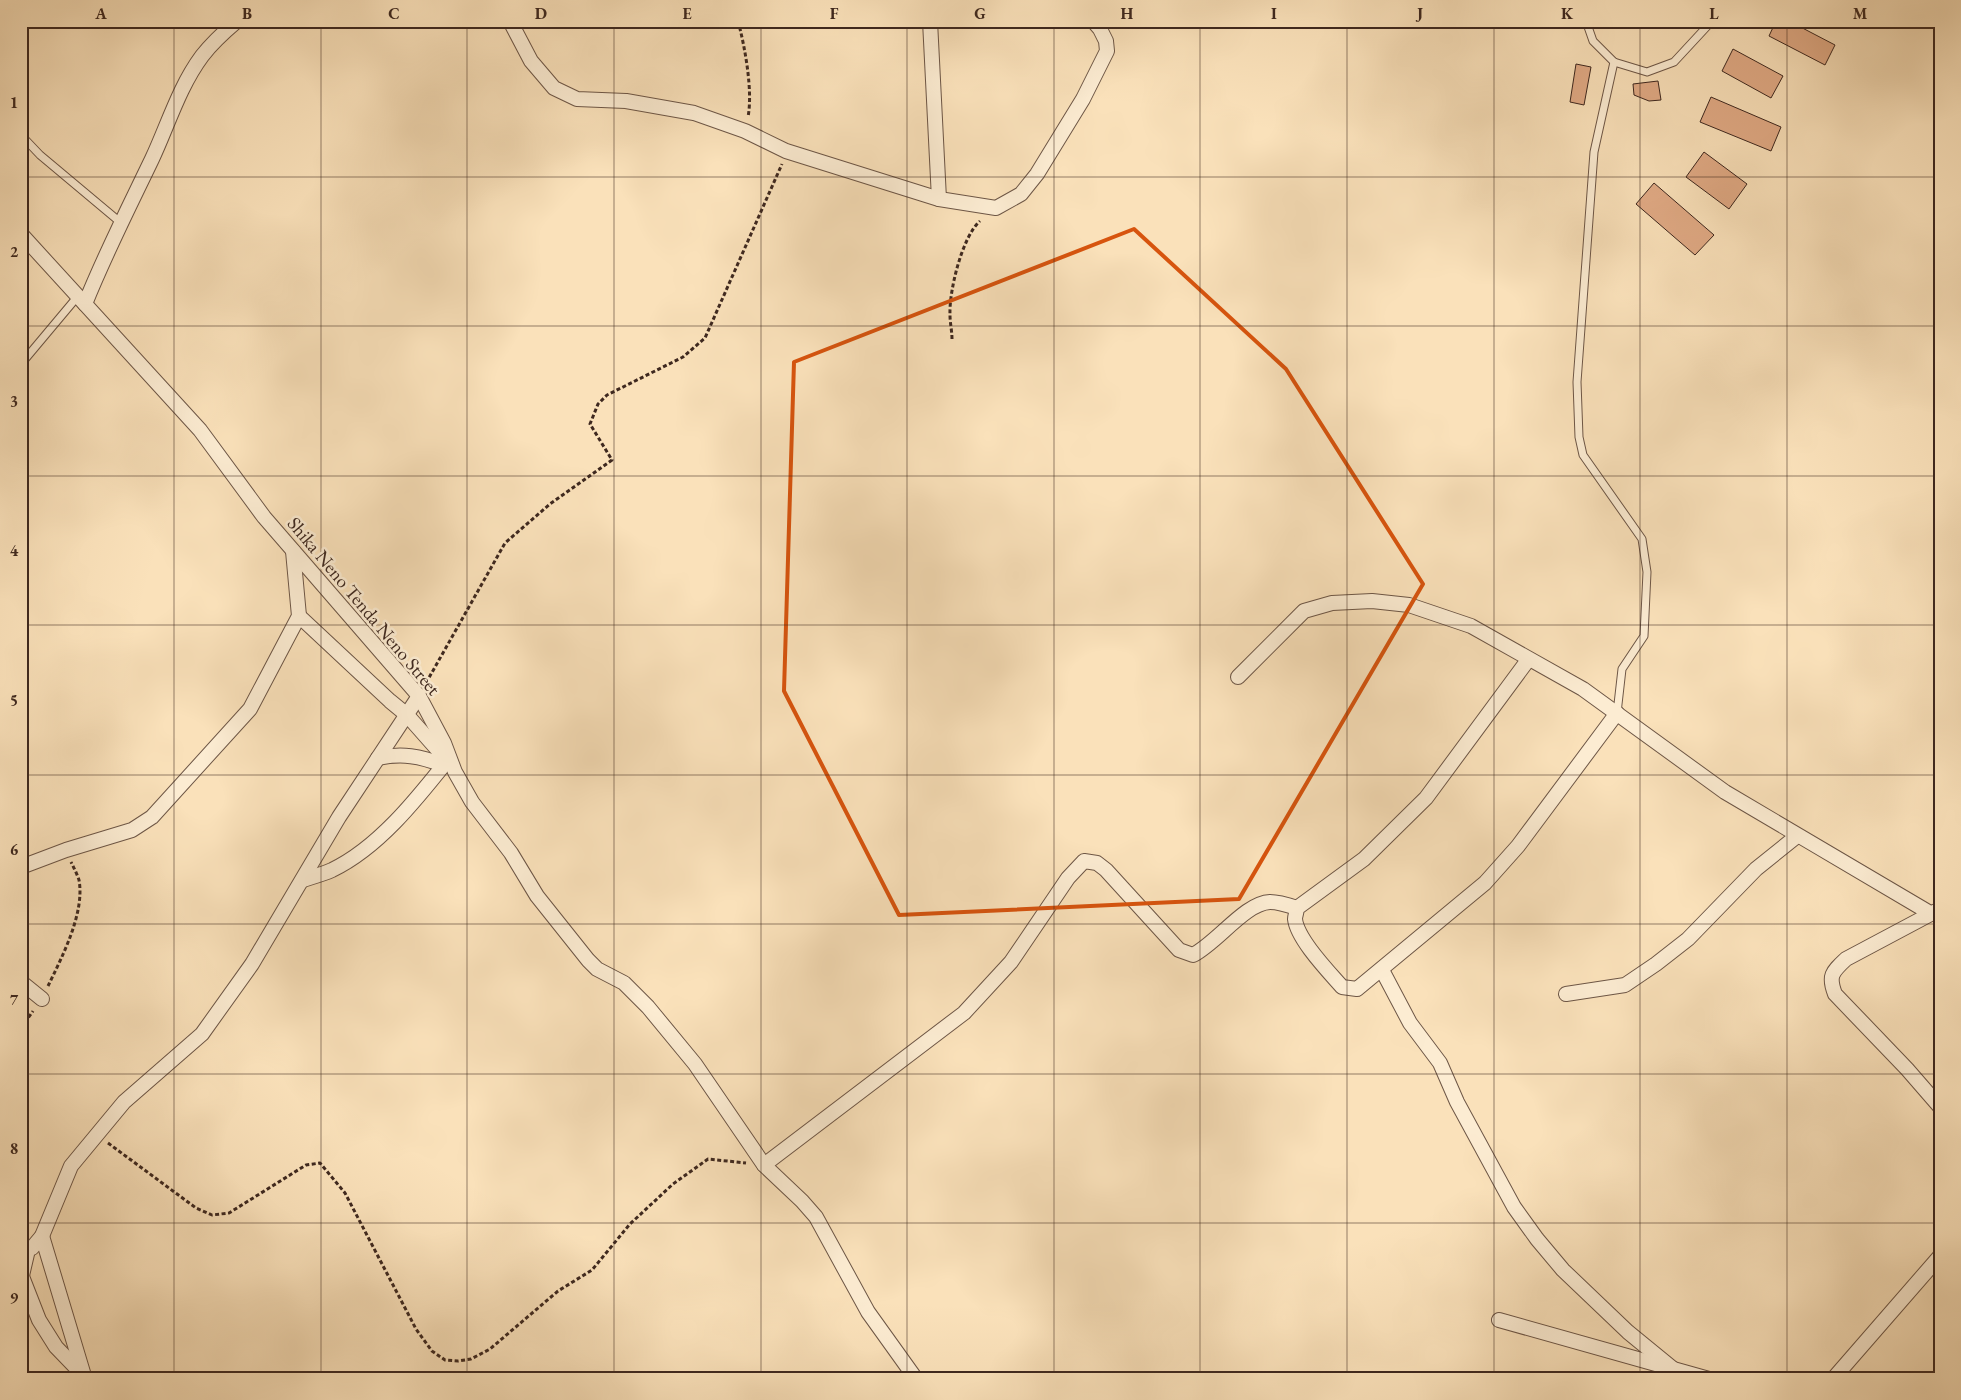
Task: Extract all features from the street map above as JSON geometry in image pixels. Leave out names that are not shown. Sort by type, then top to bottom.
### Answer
[{"type":"street","points":[[82,300],[165,132],[186,81],[202,56],[236,21]]},
{"type":"street","points":[[510,21],[531,61],[554,88],[577,99],[626,102],[694,113],[745,132],[786,152],[939,200],[996,208],[1021,194],[1037,174],[1083,99],[1107,51],[1106,42],[1100,28],[1093,21]]},
{"type":"street","points":[[930,21],[939,200]]},
{"type":"street","name":"Shika Neno Tenda Neno Street","points":[[21,234],[200,430],[264,517],[419,696],[444,743],[448,766],[472,802],[511,853],[537,896],[588,960],[597,968],[624,983],[648,1007],[695,1064],[764,1165],[816,1217],[868,1312],[916,1379]]},
{"type":"street","points":[[21,867],[66,850],[132,830],[152,816],[250,709],[299,616],[293,551]]},
{"type":"street","points":[[1238,677],[1304,610],[1332,603],[1372,601],[1409,604],[1471,626],[1528,660],[1583,689],[1725,792],[1797,836],[1935,911]]},
{"type":"street","points":[[299,616],[390,701],[408,715],[448,766]]},
{"type":"street","points":[[1528,660],[1426,798],[1364,859],[1297,908],[1295,920],[1299,931],[1313,953],[1342,987],[1357,989],[1382,970],[1490,877],[1518,846],[1617,713]]},
{"type":"street","points":[[27,1250],[42,1236],[71,1166],[124,1102],[202,1034],[252,964],[339,818],[419,696]]},
{"type":"street","points":[[378,758],[396,754],[427,759],[448,766]]},
{"type":"street","points":[[303,880],[332,869],[384,833],[448,766]]},
{"type":"street","points":[[1566,994],[1625,985],[1656,964],[1688,939],[1756,868],[1797,836]]},
{"type":"street","points":[[764,1165],[964,1013],[1011,962],[1068,878],[1084,861],[1097,863],[1106,870],[1179,950],[1194,955],[1206,948],[1252,907],[1269,902],[1283,903],[1297,908]]},
{"type":"street","points":[[1935,911],[1846,959],[1834,970],[1831,983],[1835,994],[1940,1107]]},
{"type":"street","points":[[1382,970],[1410,1024],[1440,1063],[1457,1102],[1514,1207],[1537,1239],[1563,1270],[1628,1332],[1672,1368]]},
{"type":"street","points":[[21,982],[42,999]]},
{"type":"street","points":[[42,1236],[85,1378]]},
{"type":"street","points":[[1833,1379],[1940,1256]]},
{"type":"street","points":[[22,1282],[39,1320],[56,1347],[85,1378]]},
{"type":"street","points":[[1499,1320],[1707,1378]]},
{"type":"lane","points":[[1586,21],[1594,41],[1614,62],[1646,72],[1674,62],[1712,21]]},
{"type":"lane","points":[[1614,62],[1594,152],[1577,382],[1579,437],[1583,455],[1642,539],[1647,572],[1644,636],[1622,669],[1617,713]]},
{"type":"lane","points":[[21,136],[40,155],[120,222]]},
{"type":"lane","points":[[21,364],[82,300]]},
{"type":"lane","points":[[22,1282],[27,1250]]},
{"type":"path","points":[[738,21],[743,39],[750,105],[745,132]]},
{"type":"path","points":[[419,696],[505,543],[550,504],[612,460],[590,424],[598,404],[607,395],[683,357],[705,338],[786,152]]},
{"type":"path","points":[[952,339],[950,314],[957,267],[969,233],[978,222],[996,208]]},
{"type":"path","points":[[21,1028],[42,999],[68,944],[80,898],[78,879],[66,850]]},
{"type":"path","points":[[98,1135],[196,1208],[212,1215],[229,1213],[306,1165],[320,1163],[345,1193],[416,1329],[432,1352],[445,1360],[458,1361],[470,1359],[490,1349],[558,1291],[592,1270],[630,1224],[673,1184],[708,1159],[764,1165]]},
{"type":"highlighted area","points":[[1134,229],[1286,369],[1423,584],[1239,899],[899,915],[784,691],[794,362]]},
{"type":"building","points":[[1776,21],[1789,21],[1835,45],[1825,65],[1769,36]]},
{"type":"building","points":[[1733,49],[1783,76],[1771,98],[1722,71]]},
{"type":"building","points":[[1576,64],[1591,67],[1584,105],[1570,102]]},
{"type":"building","points":[[1658,81],[1661,100],[1649,101],[1634,95],[1633,84]]},
{"type":"building","points":[[1711,97],[1781,127],[1771,151],[1700,122]]},
{"type":"building","points":[[1704,152],[1747,184],[1729,209],[1686,177]]},
{"type":"building","points":[[1654,183],[1714,235],[1695,255],[1636,204]]}]
